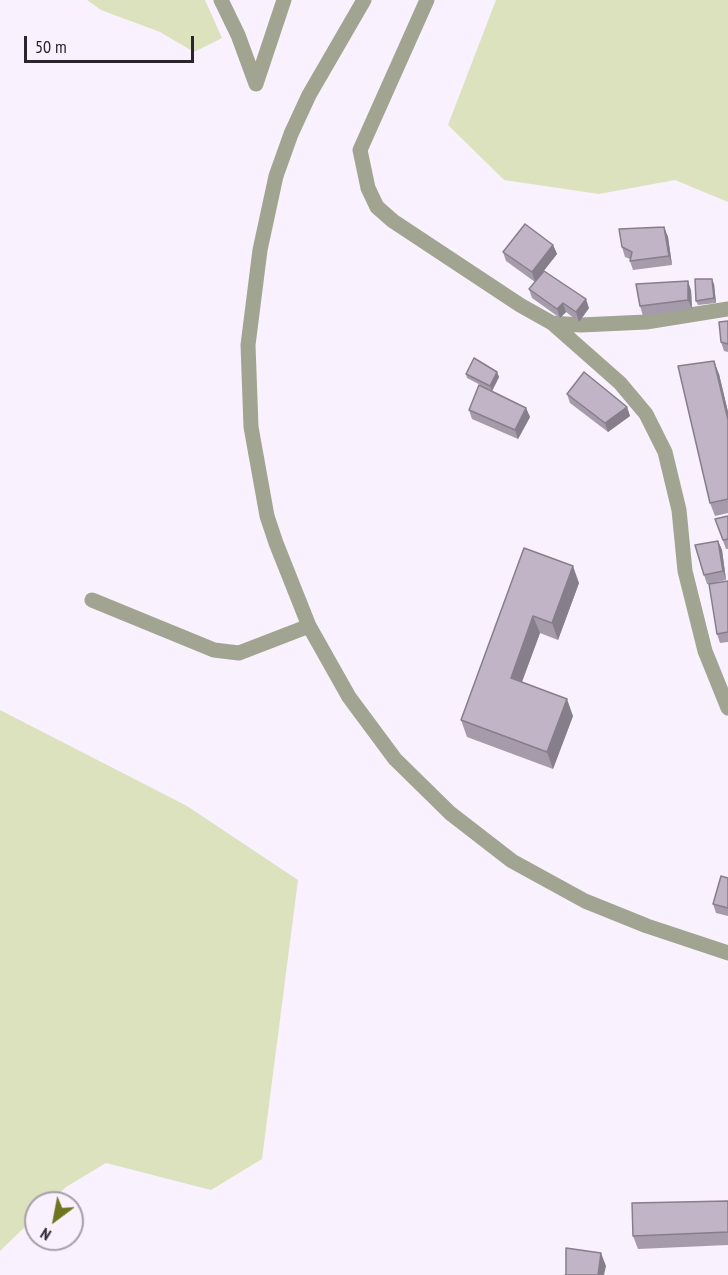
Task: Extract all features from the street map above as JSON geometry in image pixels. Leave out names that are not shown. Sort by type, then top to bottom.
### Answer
[{"type":"street","points":[[221,0],[238,35],[256,84],[284,0]]},
{"type":"street","points":[[364,0],[309,95],[291,134],[276,176],[260,250],[248,345],[251,427],[267,516],[309,626],[349,697],[395,759],[450,813],[512,861],[585,901],[647,927],[728,952]]},
{"type":"street","points":[[427,0],[360,150],[368,189],[377,207],[393,221],[520,305],[552,323],[620,383],[646,414],[665,452],[679,510],[685,571],[705,651],[728,708]]},
{"type":"street","points":[[552,323],[581,325],[646,322],[728,309]]},
{"type":"street","points":[[92,600],[214,650],[238,652],[309,626]]},
{"type":"green space","points":[[87,0],[205,0],[222,38],[194,52],[160,32],[101,10]]},
{"type":"green space","points":[[496,0],[728,0],[728,202],[675,180],[599,194],[504,180],[448,125]]},
{"type":"green space","points":[[0,710],[187,806],[298,880],[262,1159],[211,1190],[106,1163],[62,1191],[24,1191],[24,1228],[0,1251]]},
{"type":"building","points":[[525,224],[553,245],[532,272],[503,252]]},
{"type":"building","points":[[664,227],[669,256],[630,261],[632,252],[622,247],[619,229]]},
{"type":"building","points":[[544,271],[586,299],[576,312],[563,303],[557,309],[529,289]]},
{"type":"building","points":[[695,279],[712,279],[714,298],[696,301]]},
{"type":"building","points":[[688,281],[688,300],[640,306],[636,284]]},
{"type":"building","points":[[728,321],[728,344],[721,342],[719,322]]},
{"type":"building","points":[[474,358],[497,372],[490,386],[466,374]]},
{"type":"building","points":[[714,361],[728,420],[728,499],[710,503],[678,366]]},
{"type":"building","points":[[584,372],[627,407],[605,423],[567,394]]},
{"type":"building","points":[[479,385],[526,408],[515,430],[469,410]]},
{"type":"building","points":[[728,516],[728,539],[723,540],[715,519]]},
{"type":"building","points":[[718,541],[723,571],[704,575],[695,545]]},
{"type":"building","points":[[524,548],[573,566],[552,623],[533,616],[511,678],[567,699],[547,752],[461,720]]},
{"type":"building","points":[[728,581],[728,632],[717,634],[709,584]]},
{"type":"building","points":[[721,876],[728,878],[728,908],[713,904]]},
{"type":"building","points":[[728,1201],[728,1232],[633,1236],[632,1203]]},
{"type":"building","points":[[566,1248],[601,1253],[598,1275],[566,1275]]}]
